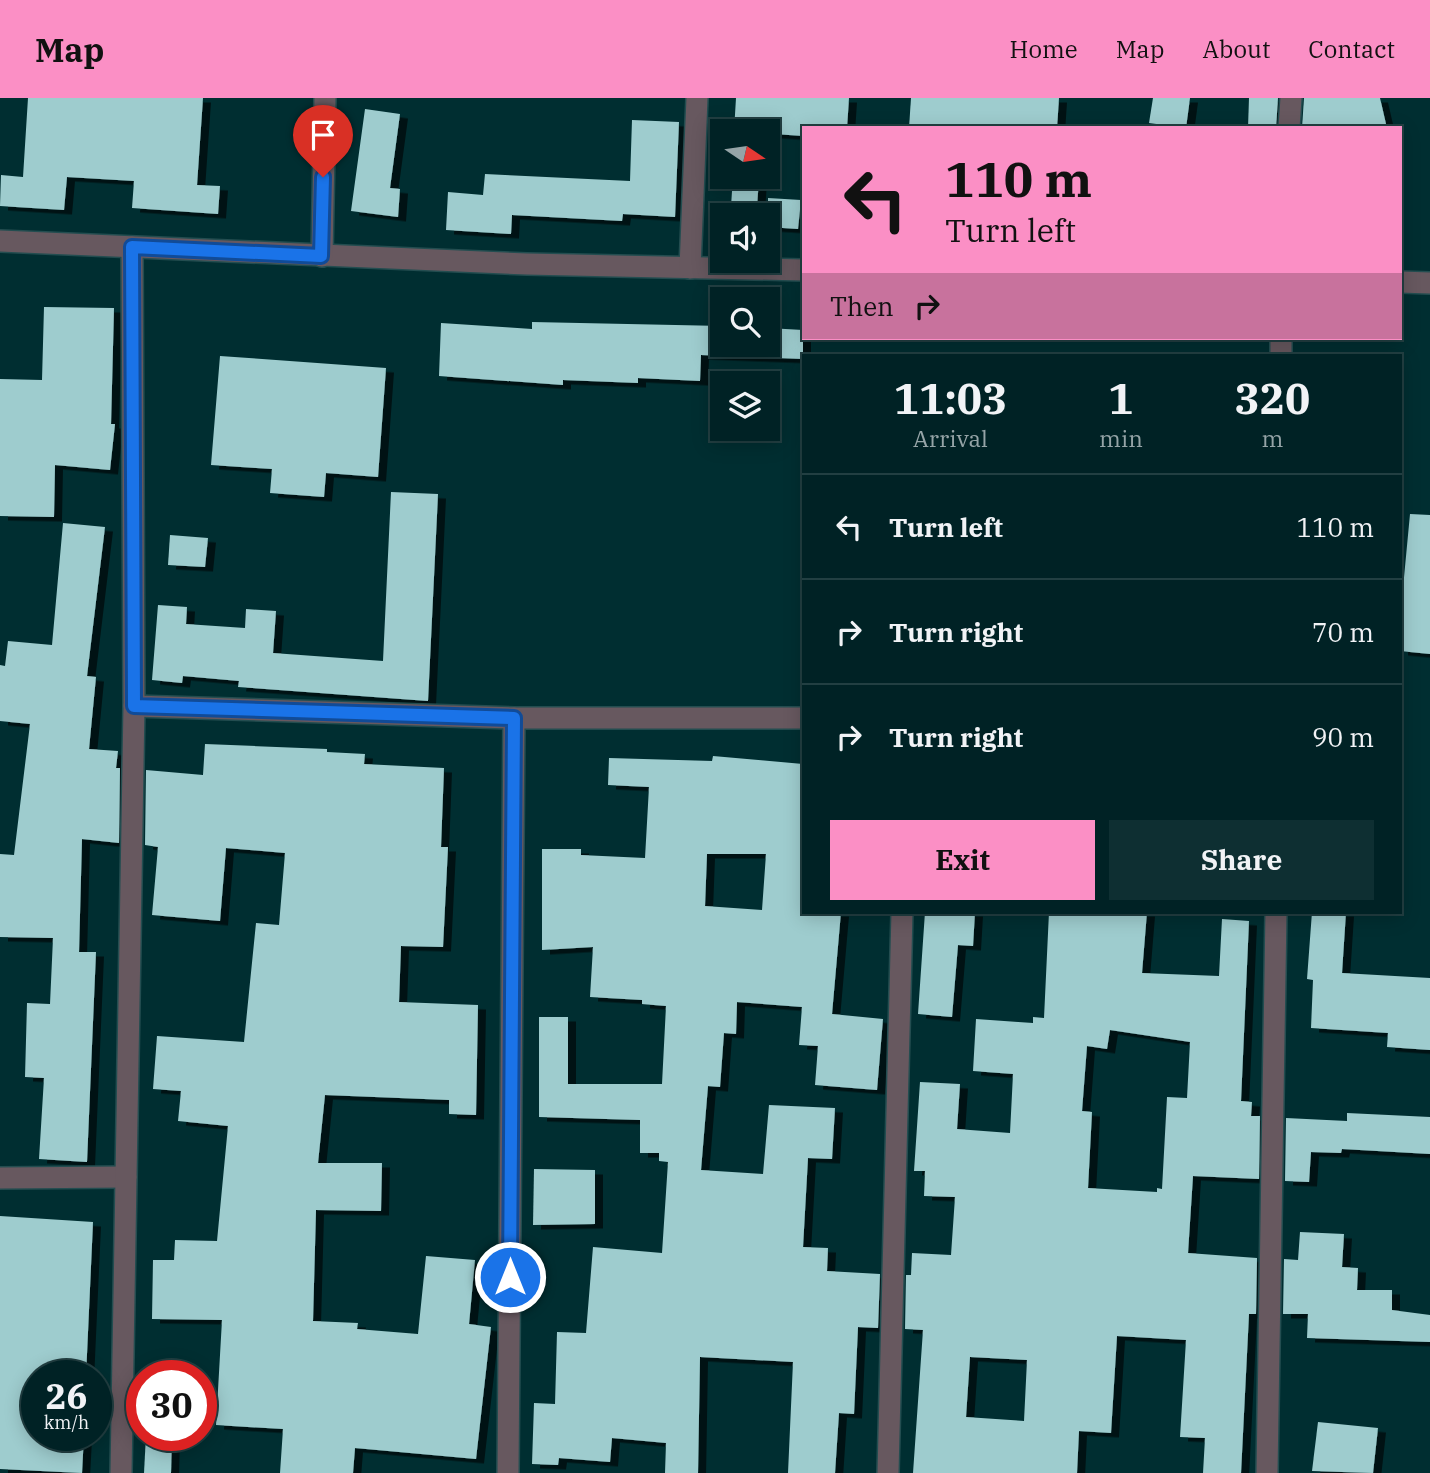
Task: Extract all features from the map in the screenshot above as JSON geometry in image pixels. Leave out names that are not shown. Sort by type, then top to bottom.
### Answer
[{"type":"street","points":[[321,256],[325,98]]},
{"type":"street","points":[[690,268],[696,98]]},
{"type":"street","points":[[1289,126],[1291,98]]},
{"type":"street","points":[[0,241],[321,256],[802,270]]},
{"type":"street","points":[[121,1473],[134,706],[132,247]]},
{"type":"street","points":[[1402,282],[1430,283]]},
{"type":"street","points":[[134,706],[514,718],[802,718]]},
{"type":"street","points":[[508,1473],[514,718]]},
{"type":"street","points":[[888,1473],[902,914]]},
{"type":"street","points":[[1266,1473],[1276,914]]},
{"type":"street","points":[[0,1178],[126,1177]]},
{"type":"building","points":[[28,98],[203,98],[197,185],[220,186],[218,214],[132,208],[134,181],[67,177],[64,210],[0,206],[1,175],[23,177]]},
{"type":"building","points":[[736,98],[849,98],[847,126],[802,126],[802,136],[780,134],[780,119],[735,119]]},
{"type":"building","points":[[911,98],[1059,98],[1057,126],[909,126]]},
{"type":"building","points":[[1153,98],[1190,98],[1186,126],[1149,123]]},
{"type":"building","points":[[1249,98],[1278,98],[1276,126],[1248,126]]},
{"type":"building","points":[[1304,98],[1380,98],[1386,124],[1377,126],[1302,126]]},
{"type":"building","points":[[365,109],[400,114],[390,188],[400,189],[398,217],[351,211]]},
{"type":"building","points":[[632,120],[679,122],[675,217],[623,214],[622,221],[512,215],[511,234],[446,230],[448,192],[483,195],[485,174],[630,181]]},
{"type":"building","points":[[732,189],[758,189],[757,203],[731,203]]},
{"type":"building","points":[[768,198],[801,200],[798,229],[780,228],[780,203],[768,203]]},
{"type":"building","points":[[44,307],[114,308],[111,424],[115,424],[110,470],[55,465],[54,517],[0,516],[0,379],[42,380]]},
{"type":"building","points":[[532,322],[710,326],[710,355],[701,355],[700,381],[638,378],[638,383],[563,380],[563,385],[439,376],[441,323],[532,329]]},
{"type":"building","points":[[780,329],[802,330],[802,359],[752,357],[780,357]]},
{"type":"building","points":[[220,356],[386,368],[378,477],[326,473],[324,497],[270,493],[272,469],[211,465]]},
{"type":"building","points":[[391,492],[438,494],[428,701],[238,687],[239,681],[183,676],[182,683],[152,680],[158,605],[187,607],[186,624],[245,628],[246,609],[276,611],[273,653],[383,661]]},
{"type":"building","points":[[1410,514],[1430,515],[1430,654],[1402,651],[1403,588]]},
{"type":"building","points":[[63,523],[105,527],[87,676],[96,677],[89,749],[118,751],[116,768],[120,768],[119,843],[82,839],[79,952],[96,952],[87,1162],[39,1159],[44,1078],[25,1077],[27,1003],[50,1004],[53,938],[0,937],[0,854],[14,855],[30,724],[0,721],[0,665],[5,666],[8,641],[52,645]]},
{"type":"building","points":[[170,535],[208,538],[205,567],[168,565]]},
{"type":"building","points":[[205,744],[327,749],[327,752],[365,754],[364,764],[444,768],[441,847],[448,847],[443,947],[401,946],[399,1002],[478,1005],[476,1115],[449,1114],[449,1100],[325,1095],[318,1163],[382,1163],[381,1211],[316,1210],[313,1321],[358,1323],[357,1329],[418,1334],[426,1256],[475,1260],[469,1324],[491,1327],[476,1459],[355,1448],[353,1473],[280,1473],[283,1429],[217,1425],[222,1320],[152,1319],[153,1260],[174,1260],[175,1240],[217,1241],[228,1126],[178,1121],[181,1091],[153,1089],[157,1036],[244,1042],[256,923],[279,925],[285,853],[226,848],[220,921],[152,915],[158,847],[145,845],[146,770],[203,775]]},
{"type":"building","points":[[713,756],[802,764],[802,914],[841,914],[832,1014],[883,1019],[877,1090],[815,1085],[818,1046],[799,1045],[802,1007],[737,1002],[736,1034],[724,1033],[720,1087],[708,1086],[701,1170],[763,1174],[769,1105],[835,1108],[832,1159],[808,1158],[803,1247],[828,1248],[827,1271],[880,1274],[878,1328],[858,1327],[854,1414],[839,1413],[835,1473],[788,1473],[793,1362],[700,1357],[698,1473],[665,1473],[666,1443],[612,1438],[610,1462],[559,1458],[558,1465],[532,1464],[534,1403],[555,1404],[557,1332],[586,1333],[593,1247],[662,1253],[668,1162],[659,1161],[659,1153],[640,1153],[640,1120],[539,1117],[539,1017],[568,1017],[568,1084],[662,1084],[666,1006],[642,1004],[642,1000],[590,997],[593,947],[542,950],[542,849],[581,849],[581,855],[645,858],[649,787],[608,785],[609,758],[712,761]],"holes":[[[707,854],[766,854],[762,910],[705,906]]]},
{"type":"building","points":[[925,914],[975,914],[973,946],[958,945],[952,1017],[918,1014]]},
{"type":"building","points":[[1049,914],[1147,914],[1142,973],[1219,976],[1222,919],[1249,921],[1241,1101],[1252,1102],[1251,1116],[1260,1116],[1259,1179],[1193,1176],[1188,1253],[1257,1258],[1256,1314],[1249,1314],[1241,1473],[1203,1473],[1205,1438],[1180,1437],[1186,1340],[1117,1336],[1111,1433],[1079,1431],[1077,1473],[913,1473],[923,1330],[905,1329],[906,1275],[911,1275],[912,1253],[951,1255],[955,1197],[924,1196],[925,1171],[914,1171],[920,1082],[960,1084],[957,1129],[1010,1133],[1013,1074],[973,1071],[976,1019],[1033,1023],[1033,1017],[1044,1018]],"holes":[[[1110,1030],[1190,1042],[1187,1098],[1167,1097],[1162,1189],[1157,1188],[1157,1192],[1088,1188],[1092,1112],[1082,1111],[1087,1046],[1107,1049]],[[970,1357],[1027,1360],[1024,1421],[966,1417]]]},
{"type":"building","points":[[1312,914],[1346,914],[1342,973],[1430,978],[1430,1050],[1387,1047],[1388,1033],[1311,1028],[1313,980],[1307,979]]},
{"type":"building","points":[[1347,1113],[1430,1117],[1430,1154],[1342,1149],[1341,1153],[1311,1152],[1309,1182],[1285,1181],[1286,1118],[1347,1121]]},
{"type":"building","points":[[534,1169],[595,1170],[595,1224],[533,1225]]},
{"type":"building","points":[[0,1216],[93,1222],[87,1360],[21,1360],[21,1451],[83,1451],[82,1473],[0,1469]]},
{"type":"building","points":[[1300,1232],[1344,1234],[1342,1267],[1358,1268],[1357,1290],[1392,1290],[1392,1310],[1430,1315],[1430,1342],[1307,1338],[1308,1314],[1283,1314],[1284,1259],[1298,1260]]},
{"type":"building","points":[[1318,1422],[1378,1428],[1373,1473],[1312,1471]]},
{"type":"building","points":[[145,1451],[172,1451],[171,1473],[144,1473]]},
{"type":"route","points":[[323,177],[321,256],[132,247],[134,706],[514,718],[510,1277]]}]
